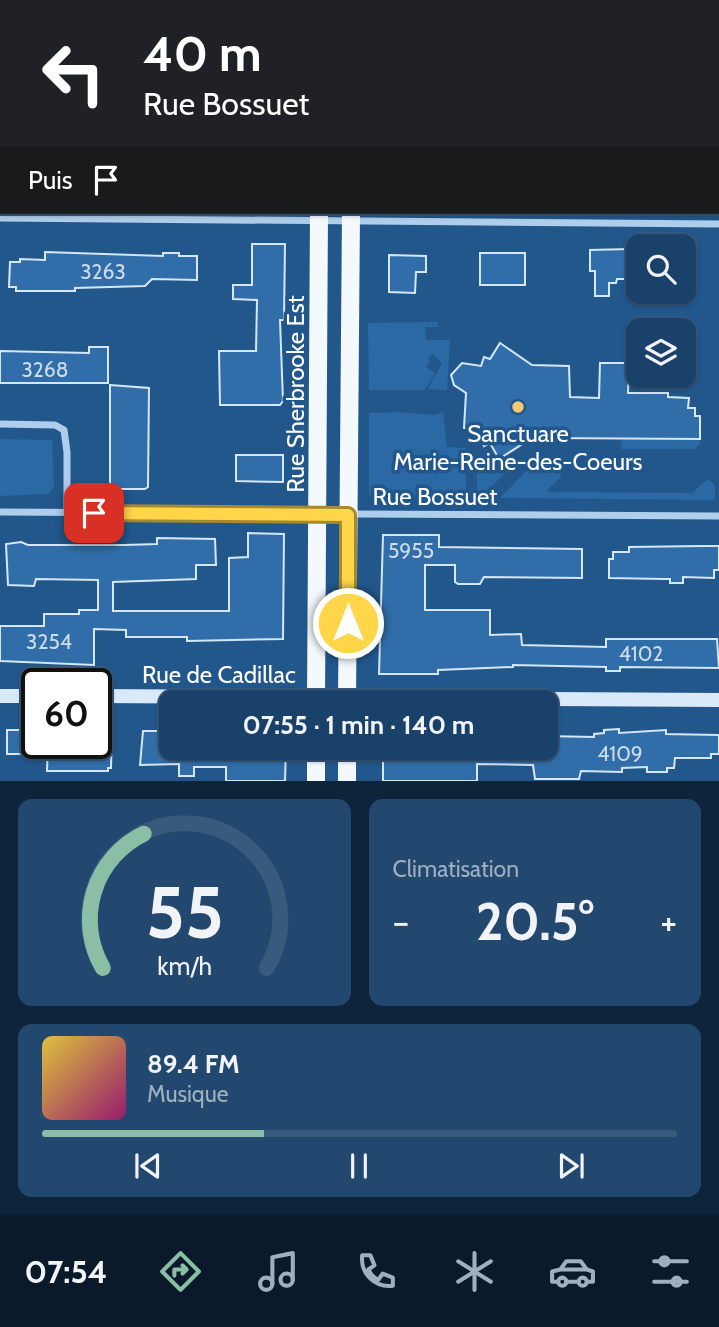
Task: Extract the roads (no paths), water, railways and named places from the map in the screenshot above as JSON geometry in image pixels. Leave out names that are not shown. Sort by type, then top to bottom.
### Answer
[{"type":"main road","name":"Rue Sherbrooke Est","points":[[316,690],[319,216]]},
{"type":"main road","points":[[347,690],[351,216]]},
{"type":"main road","points":[[316,760],[316,781]]},
{"type":"main road","points":[[347,760],[347,781]]},
{"type":"street","points":[[0,218],[351,216],[719,224]]},
{"type":"street","points":[[0,424],[55,425],[64,430],[67,452],[67,513]]},
{"type":"street","name":"Rue Bossuet","points":[[0,512],[719,516]]},
{"type":"street","points":[[0,696],[21,696]]},
{"type":"street","name":"Rue de Cadillac","points":[[112,696],[159,697]]},
{"type":"street","name":"Rue de Cadillac","points":[[558,700],[719,700]]},
{"type":"place","name":"Sanctuare Marie-Reine-des-Coeurs","points":[[518,407]]}]
